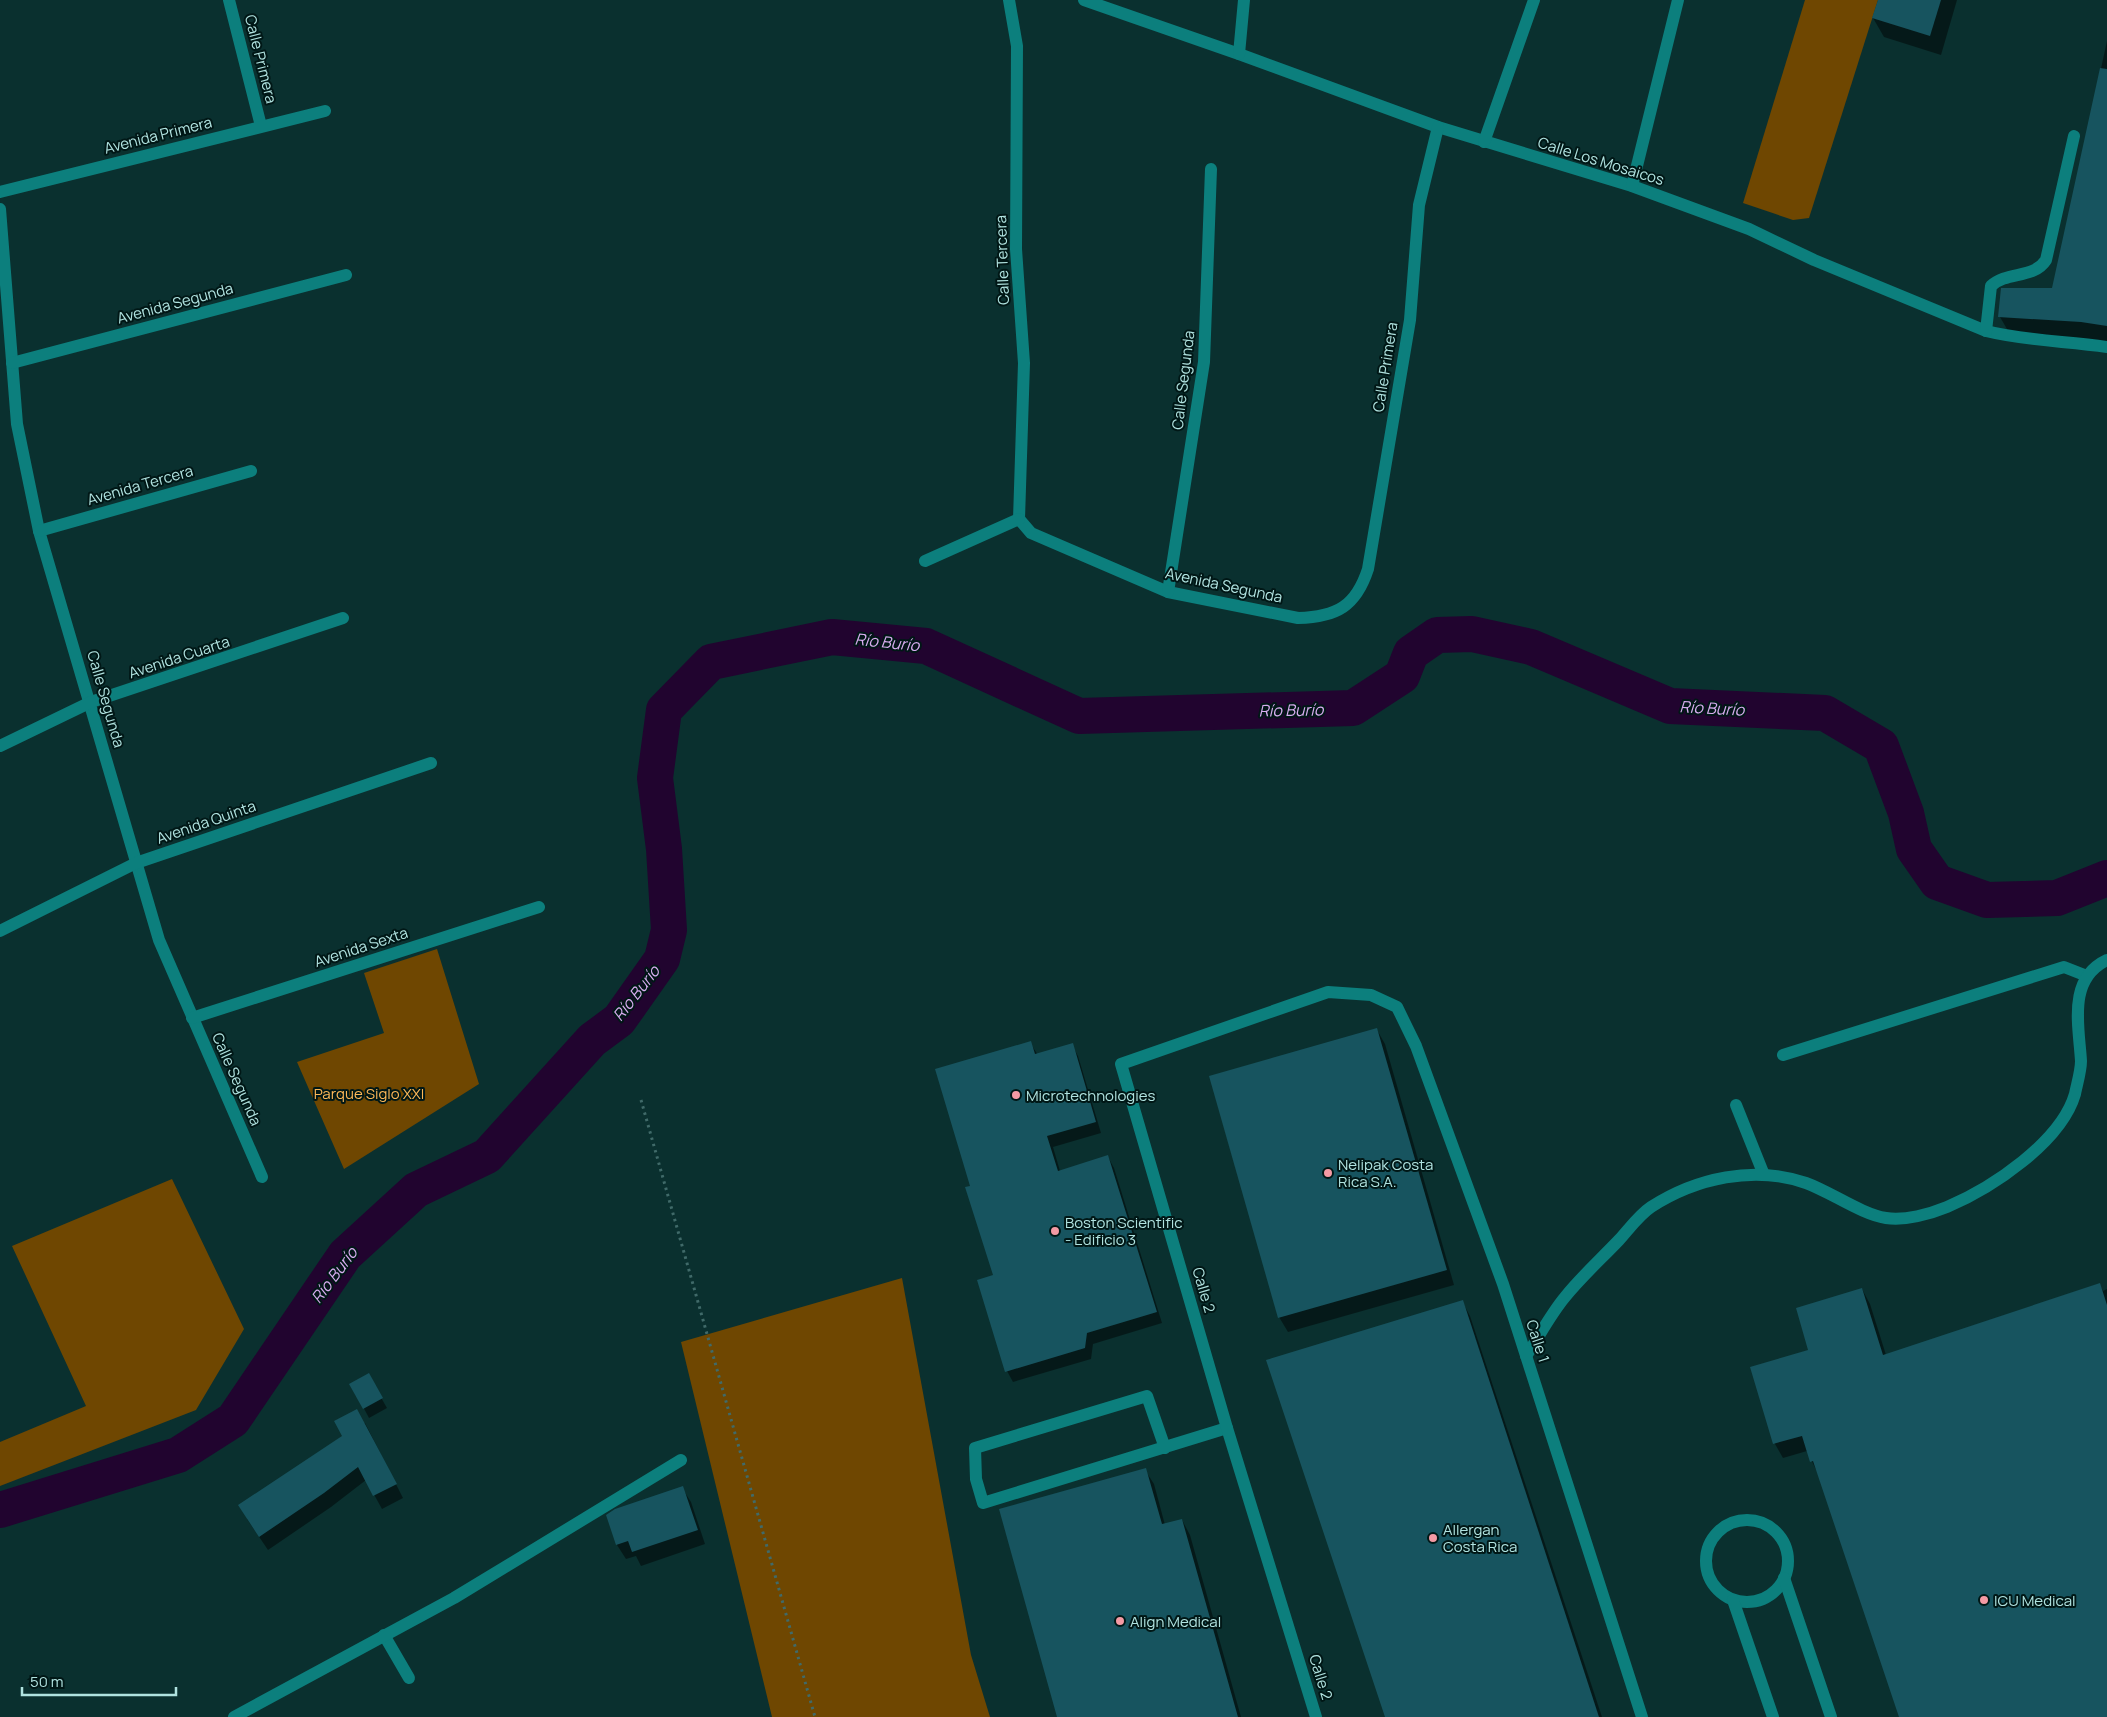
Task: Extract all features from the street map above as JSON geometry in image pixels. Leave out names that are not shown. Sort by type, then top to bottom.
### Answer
[{"type":"street","name":"Calle Primera","points":[[229,0],[261,126]]},
{"type":"street","name":"Calle Tercera","points":[[1009,0],[1016,46],[1016,249],[1024,363],[1018,519]]},
{"type":"street","name":"Calle Los Mosaicos","points":[[1084,0],[1239,54],[1438,127],[1632,186],[1749,229],[1814,260],[1986,330],[2014,338],[2074,342],[2107,348]]},
{"type":"street","points":[[1239,54],[1244,0]]},
{"type":"street","points":[[1484,142],[1534,0]]},
{"type":"street","points":[[1632,186],[1678,0]]},
{"type":"street","name":"Avenida Primera","points":[[0,192],[325,111]]},
{"type":"street","name":"Calle Primera","points":[[1347,605],[1360,591],[1368,569],[1410,320],[1419,205],[1438,127]]},
{"type":"street","points":[[1986,330],[1991,286],[1998,280],[2008,276],[2033,272],[2041,268],[2046,260],[2074,136]]},
{"type":"street","name":"Calle Segunda","points":[[1168,592],[1204,362],[1211,168]]},
{"type":"street","name":"Calle Segunda","points":[[0,209],[17,424],[39,531],[91,702],[159,940],[262,1177]]},
{"type":"street","name":"Avenida Segunda","points":[[12,363],[346,275]]},
{"type":"street","name":"Avenida Tercera","points":[[39,531],[251,471]]},
{"type":"street","points":[[926,561],[1018,519]]},
{"type":"street","name":"Avenida Segunda","points":[[1018,519],[1031,533],[1168,592],[1298,618],[1313,618],[1331,613],[1347,605]]},
{"type":"street","name":"Avenida Cuarta","points":[[0,746],[91,702],[343,618]]},
{"type":"street","name":"Avenida Quinta","points":[[0,931],[136,863],[431,763]]},
{"type":"street","name":"Avenida Sexta","points":[[192,1018],[539,907]]},
{"type":"street","points":[[1526,1356],[1564,1297],[1649,1208],[1683,1190],[1723,1177],[1764,1175],[1806,1183],[1887,1218],[1916,1216],[1948,1207],[1990,1183],[2035,1152],[2060,1126],[2074,1095],[2081,1063],[2076,1023],[2079,997],[2087,976],[2107,960]]},
{"type":"street","points":[[1783,1055],[2064,967],[2087,976]]},
{"type":"street","name":"Calle 2","points":[[1316,1717],[1227,1428],[1121,1064],[1328,992],[1371,995]]},
{"type":"street","name":"Calle 1","points":[[1371,995],[1397,1007],[1416,1046],[1503,1284],[1642,1717]]},
{"type":"street","points":[[1736,1105],[1764,1175]]},
{"type":"street","points":[[1165,1448],[1146,1396],[974,1448],[976,1479],[983,1504],[1165,1448],[1227,1428]]},
{"type":"street","points":[[234,1717],[454,1598],[681,1460]]},
{"type":"street","points":[[1734,1521],[1760,1522],[1775,1530],[1788,1553],[1784,1578],[1774,1592],[1759,1601],[1733,1600],[1718,1592],[1713,1585],[1705,1560],[1713,1536],[1734,1521]]},
{"type":"street","points":[[1784,1578],[1831,1717]]},
{"type":"street","points":[[1733,1600],[1773,1717]]},
{"type":"street","points":[[384,1635],[410,1678]]},
{"type":"path","points":[[641,1100],[815,1717]]},
{"type":"green space","points":[[1805,0],[1878,0],[1809,218],[1793,220],[1743,203]]},
{"type":"green space","name":"Parque Siglo XXI","points":[[437,949],[479,1084],[344,1169],[297,1062],[384,1033],[364,973]]},
{"type":"green space","points":[[172,1179],[244,1329],[196,1410],[0,1486],[0,1442],[86,1406],[12,1246]]},
{"type":"green space","points":[[902,1278],[971,1655],[990,1717],[772,1717],[681,1342]]},
{"type":"building","points":[[1878,0],[1941,0],[1930,36],[1872,18]]},
{"type":"building","points":[[2100,68],[2107,69],[2107,326],[2081,322],[1998,317],[2001,288],[2052,288]]},
{"type":"building","name":"Nelipak Costa Rica S.A.","points":[[1377,1028],[1447,1270],[1278,1318],[1209,1076]]},
{"type":"building","name":"Boston Scientific - Edificio 3","points":[[1031,1041],[1035,1054],[1073,1043],[1096,1122],[1047,1136],[1058,1171],[1108,1155],[1157,1312],[1087,1333],[1085,1348],[1005,1372],[977,1280],[993,1275],[965,1187],[970,1186],[935,1069]]},
{"type":"building","name":"ICU Medical","points":[[2100,1283],[2107,1305],[2107,1717],[1899,1717],[1813,1461],[1810,1462],[1802,1436],[1773,1444],[1750,1367],[1808,1350],[1796,1308],[1862,1288],[1883,1355]]},
{"type":"building","name":"Allergan Costa Rica","points":[[1463,1300],[1599,1717],[1385,1717],[1266,1360]]},
{"type":"building","points":[[369,1373],[383,1398],[363,1409],[349,1384]]},
{"type":"building","points":[[357,1409],[397,1484],[373,1496],[358,1467],[324,1493],[259,1537],[238,1505],[342,1436],[334,1421]]},
{"type":"building","name":"Align Medical","points":[[1146,1468],[1162,1524],[1182,1519],[1238,1717],[1057,1717],[999,1509]]},
{"type":"building","points":[[683,1486],[698,1530],[632,1552],[628,1541],[616,1545],[606,1515],[615,1509]]},
{"type":"waterway","name":"Río Burío","points":[[0,1510],[178,1455],[233,1420],[345,1255],[416,1190],[487,1156],[592,1040],[619,1020],[662,959],[669,930],[664,849],[655,778],[664,710],[711,662],[832,637],[926,646],[1079,716],[1353,708],[1402,676],[1411,653],[1437,635],[1472,634],[1531,647],[1670,706],[1825,713],[1881,746],[1906,813],[1914,849],[1937,882],[1987,900],[2057,898],[2107,878]]},
{"type":"place","name":"Microtechnologies","points":[[1016,1095]]},
{"type":"place","name":"Nelipak Costa Rica S.A.","points":[[1328,1173]]},
{"type":"place","name":"Boston Scientific - Edificio 3","points":[[1055,1231]]},
{"type":"place","name":"Allergan Costa Rica","points":[[1433,1538]]},
{"type":"place","name":"ICU Medical","points":[[1984,1600]]},
{"type":"place","name":"Align Medical","points":[[1120,1621]]}]
